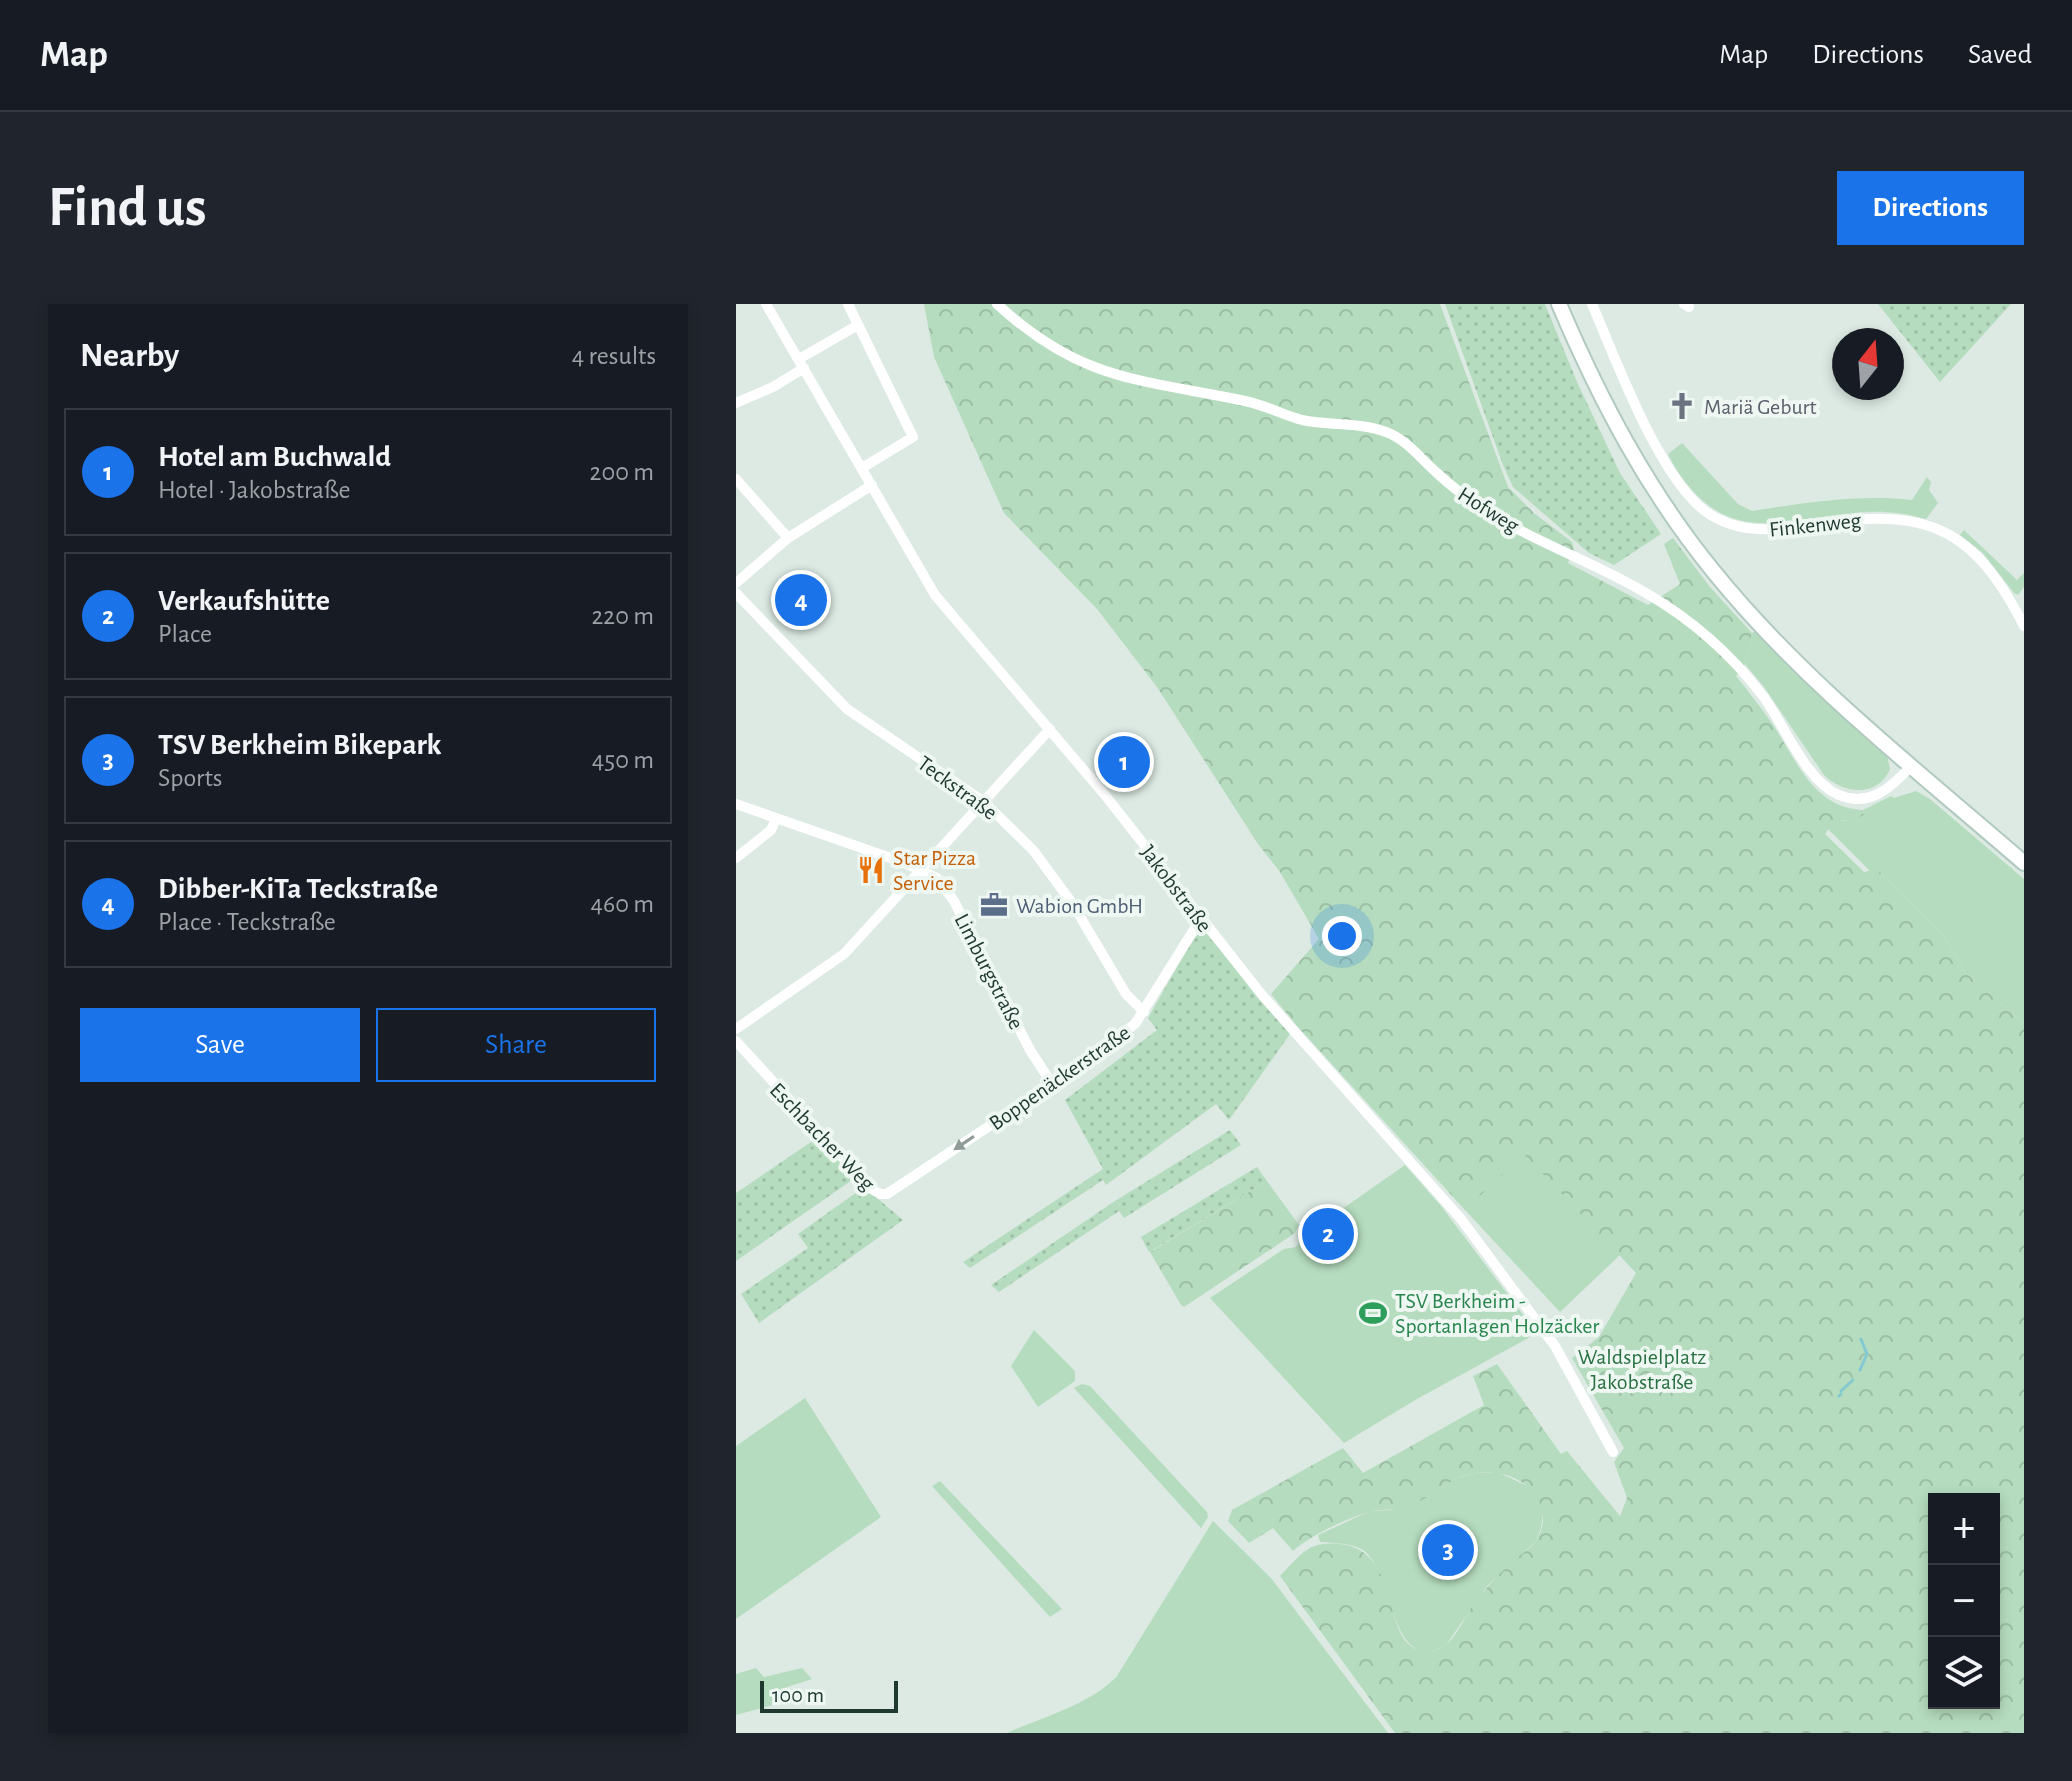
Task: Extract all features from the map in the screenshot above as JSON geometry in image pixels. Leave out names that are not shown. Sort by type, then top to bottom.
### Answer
[{"type":"main road","points":[[1559,304],[1616,428],[1657,496],[1736,599],[1786,652],[2024,863]]},
{"type":"street","name":"Jakobstraße","points":[[766,304],[935,595],[1110,802],[1200,920],[1275,1011],[1469,1229],[1555,1346],[1613,1452]]},
{"type":"street","points":[[848,304],[913,437],[862,468]]},
{"type":"street","name":"Hofweg","points":[[997,304],[1049,345],[1097,370],[1163,387],[1251,402],[1301,420],[1369,427],[1392,434],[1485,510],[1635,587],[1699,629],[1735,663],[1763,696],[1814,775],[1834,793],[1855,799],[1877,795],[1896,782],[1911,766]]},
{"type":"street","name":"Finkenweg","points":[[1592,304],[1665,462],[1689,496],[1706,511],[1726,523],[1763,530],[1877,517],[1904,519],[1929,526],[1962,543],[1987,566],[2006,592],[2024,626]]},
{"type":"street","points":[[736,403],[773,387],[801,363],[858,325]]},
{"type":"street","points":[[736,479],[788,538]]},
{"type":"street","points":[[736,583],[788,538],[872,485]]},
{"type":"street","name":"Teckstraße","points":[[736,593],[847,709],[984,802],[1007,823],[1046,865],[1126,994],[1144,1012]]},
{"type":"street","points":[[736,1029],[844,954],[1050,729]]},
{"type":"street","name":"Limburgstraße","points":[[736,804],[937,878],[954,901],[1030,1050],[1052,1084]]},
{"type":"street","points":[[736,858],[771,830],[776,819]]},
{"type":"street","name":"Boppenäckerstraße","points":[[880,1194],[895,1190],[1128,1030],[1144,1012],[1200,920]]},
{"type":"street","name":"Eschbacher Weg","points":[[736,1041],[862,1180],[880,1194]]},
{"type":"green space","name":"Waldspielplatz Jakobstraße","points":[[924,304],[1440,304],[1508,487],[1535,514],[1572,542],[1574,549],[1568,563],[1648,605],[1680,584],[1664,544],[1673,538],[1710,587],[1752,633],[1745,664],[1736,676],[1771,722],[1807,779],[1831,800],[1845,807],[1863,810],[1864,815],[1851,821],[1835,820],[1825,834],[1864,872],[1877,869],[1945,937],[1964,971],[2024,1024],[2024,1733],[1395,1733],[1280,1576],[1312,1547],[1340,1544],[1361,1551],[1376,1565],[1405,1639],[1417,1649],[1435,1650],[1448,1642],[1459,1629],[1473,1605],[1501,1572],[1537,1539],[1543,1512],[1536,1496],[1511,1477],[1486,1472],[1466,1475],[1410,1506],[1373,1511],[1349,1519],[1293,1551],[1273,1528],[1249,1543],[1228,1521],[1232,1510],[1343,1448],[1363,1473],[1484,1405],[1473,1376],[1497,1364],[1561,1454],[1567,1451],[1620,1516],[1627,1498],[1614,1462],[1624,1448],[1572,1358],[1599,1337],[1636,1273],[1524,1154],[1465,1210],[1297,1026],[1271,994],[1319,939],[1280,872],[1258,844],[1157,687],[1097,609],[1004,513],[934,357]]},
{"type":"green space","points":[[1445,304],[1545,304],[1620,473],[1661,534],[1614,565],[1589,553],[1513,487]]},
{"type":"green space","points":[[1878,304],[2011,304],[1940,382],[1904,337],[1904,328],[1897,328]]},
{"type":"green space","points":[[1682,443],[1738,504],[1752,511],[1852,499],[1912,500],[1927,477],[1931,482],[1929,490],[1938,503],[1926,519],[1899,513],[1872,512],[1788,522],[1748,522],[1729,517],[1710,506],[1688,486],[1668,454]]},
{"type":"green space","points":[[1964,530],[2017,580],[2024,573],[2024,587],[2018,595],[1983,553],[1960,535]]},
{"type":"green space","points":[[1758,630],[1887,755],[1890,769],[1877,785],[1869,789],[1850,789],[1824,775],[1745,664],[1752,633]]},
{"type":"green space","points":[[1916,791],[1930,799],[2024,879],[2024,1024],[1964,971],[1945,937],[1877,869],[1870,871],[1828,829],[1835,819],[1844,821],[1864,815],[1863,810],[1891,796],[1894,798]]},
{"type":"green space","points":[[1197,932],[1205,932],[1290,1034],[1229,1120],[1216,1104],[1106,1185],[1103,1180],[970,1268],[963,1262],[1103,1169],[1065,1100],[1157,1030],[1148,1018]]},
{"type":"green space","points":[[1230,1130],[1241,1145],[1124,1218],[1119,1211],[999,1292],[991,1285],[1115,1201]]},
{"type":"green space","points":[[817,1138],[855,1178],[736,1261],[736,1193]]},
{"type":"green space","points":[[1524,1153],[1620,1255],[1560,1312],[1465,1210]]},
{"type":"green space","name":"TSV Berkheim - Sportanlagen Holzäcker","points":[[1405,1165],[1441,1206],[1534,1329],[1530,1337],[1344,1443],[1210,1298],[1284,1249],[1296,1247],[1305,1235]]},
{"type":"green space","points":[[1257,1167],[1267,1181],[1149,1252],[1141,1237]]},
{"type":"green space","points":[[1267,1181],[1299,1225],[1295,1233],[1184,1307],[1181,1305],[1150,1252]]},
{"type":"green space","points":[[864,1187],[903,1220],[759,1323],[741,1294],[808,1248],[798,1234]]},
{"type":"green space","points":[[1034,1330],[1075,1371],[1075,1381],[1038,1407],[1011,1366]]},
{"type":"green space","points":[[1082,1384],[1090,1386],[1207,1512],[1208,1517],[1201,1528],[1074,1388]]},
{"type":"green space","points":[[805,1398],[881,1517],[736,1619],[736,1446]]},
{"type":"green space","points":[[1497,1472],[1532,1488],[1539,1497],[1543,1513],[1536,1541],[1487,1586],[1446,1645],[1427,1651],[1413,1647],[1395,1618],[1373,1562],[1363,1550],[1320,1542],[1318,1535],[1370,1511],[1391,1510],[1421,1501],[1455,1479],[1474,1473]]},
{"type":"green space","points":[[940,1481],[1062,1609],[1050,1617],[932,1486]]},
{"type":"green space","points":[[1213,1521],[1271,1578],[1388,1733],[1007,1733],[1081,1702],[1117,1676]]},
{"type":"green space","points":[[756,1668],[764,1677],[802,1668],[812,1679],[781,1689],[784,1702],[736,1715],[736,1674]]},
{"type":"waterway","points":[[1860,1370],[1867,1354],[1861,1339]]},
{"type":"waterway","points":[[1841,1391],[1853,1380]]},
{"type":"place","name":"Mariä Geburt","points":[[1682,406]]},
{"type":"place","name":"Dibber-KiTa Teckstraße","points":[[801,600]]},
{"type":"place","name":"Hotel am Buchwald","points":[[1124,762]]},
{"type":"place","name":"Star Pizza Service","points":[[871,870]]},
{"type":"place","name":"Wabion GmbH","points":[[994,905]]},
{"type":"place","name":"Verkaufshütte","points":[[1328,1234]]},
{"type":"place","name":"TSV Berkheim - Sportanlagen Holzäcker","points":[[1373,1313]]},
{"type":"place","name":"TSV Berkheim Bikepark","points":[[1448,1550]]}]
